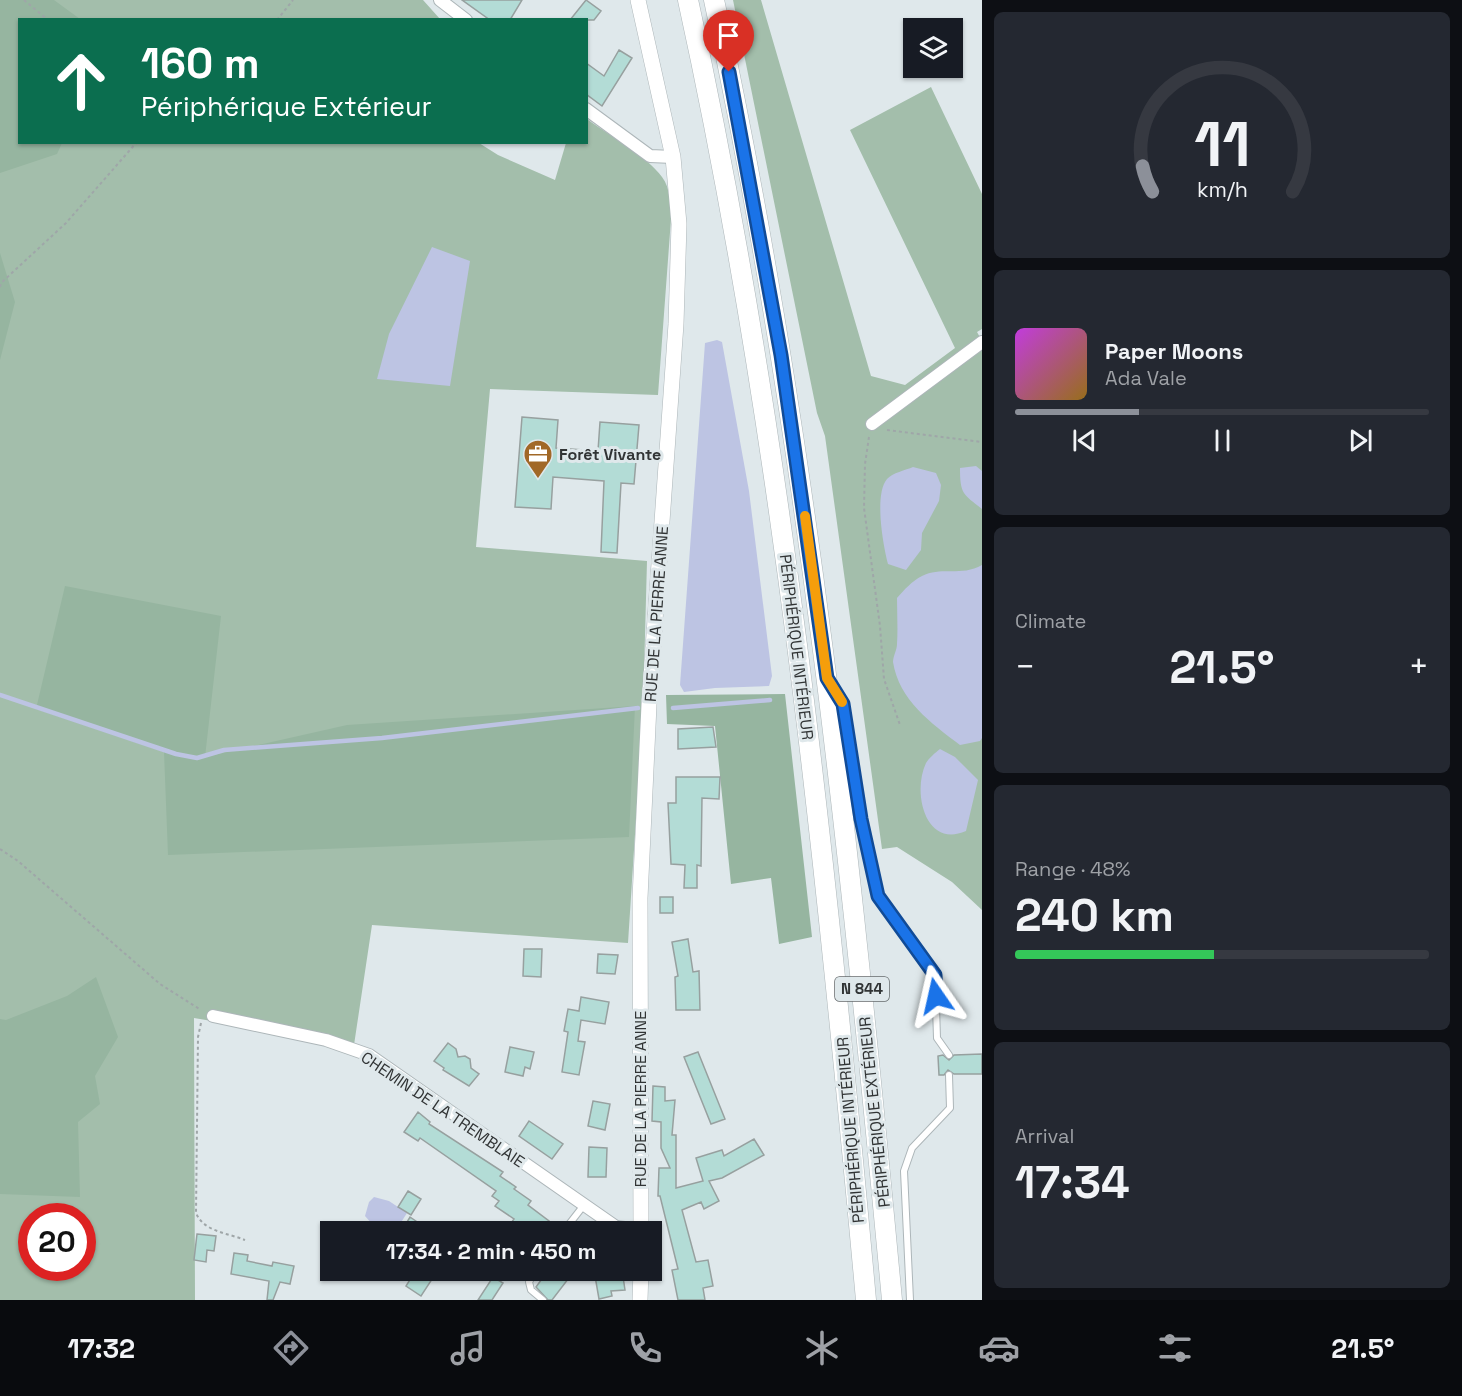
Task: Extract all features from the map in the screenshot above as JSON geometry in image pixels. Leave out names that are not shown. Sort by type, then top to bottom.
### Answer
[{"type":"highway","name":"PÉRIPHÉRIQUE INTÉRIEUR","points":[[688,0],[736,240],[784,543],[832,941],[866,1300]]},
{"type":"highway","name":"PÉRIPHÉRIQUE EXTÉRIEUR","points":[[714,0],[779,344],[827,678],[858,945],[892,1300]]},
{"type":"street","points":[[440,0],[463,18]]},
{"type":"street","name":"RUE DE LA PIERRE ANNE","points":[[638,0],[673,157],[679,224],[678,276],[649,705],[640,898],[641,1221]]},
{"type":"street","points":[[588,110],[650,156],[673,157]]},
{"type":"street","points":[[872,424],[982,342]]},
{"type":"street","name":"CHEMIN DE LA TREMBLAIE","points":[[213,1016],[326,1040],[369,1055],[608,1221]]},
{"type":"street","points":[[640,1300],[641,1281]]},
{"type":"lane","points":[[827,678],[843,704],[861,819],[878,896],[935,975],[937,1038],[949,1055]]},
{"type":"lane","points":[[910,1300],[904,1172],[912,1148],[950,1108],[949,1075]]},
{"type":"lane","points":[[572,1221],[584,1204]]},
{"type":"lane","points":[[530,1281],[531,1290],[543,1300]]},
{"type":"path","points":[[24,0],[46,18]]},
{"type":"path","points":[[278,18],[292,0]]},
{"type":"path","points":[[0,288],[2,283],[66,223],[135,144]]},
{"type":"path","points":[[900,725],[884,679],[879,616],[864,508],[865,464],[872,424],[892,431],[982,442]]},
{"type":"path","points":[[0,849],[18,861],[160,984],[188,1004],[213,1016]]},
{"type":"path","points":[[213,1016],[208,1016],[201,1022],[198,1037],[195,1206],[198,1217],[204,1225],[245,1240]]},
{"type":"green space","points":[[0,0],[423,0],[439,18],[18,18],[18,144],[481,144],[498,155],[555,180],[566,144],[588,144],[588,120],[656,169],[665,181],[669,192],[671,219],[658,395],[490,389],[476,547],[647,561],[643,710],[628,943],[372,925],[354,1045],[194,1018],[195,1300],[0,1300]]},
{"type":"green space","points":[[0,0],[54,0],[79,18],[18,18],[18,144],[62,144],[57,154],[0,173]]},
{"type":"green space","points":[[733,0],[761,0],[871,376],[905,385],[955,348],[850,130],[931,87],[982,194],[982,329],[977,332],[982,341],[982,910],[952,882],[897,847],[882,849],[825,436],[817,413]]},
{"type":"green space","points":[[0,253],[15,302],[0,360]]},
{"type":"green space","points":[[65,586],[221,616],[205,757],[347,725],[635,706],[629,837],[168,855],[164,752],[36,709]]},
{"type":"green space","points":[[785,694],[812,937],[779,944],[771,878],[731,884],[715,726],[667,724],[666,695]]},
{"type":"green space","points":[[96,977],[118,1037],[95,1076],[100,1104],[78,1122],[80,1197],[0,1194],[0,1019],[6,1020],[67,996]]},
{"type":"water","points":[[432,247],[470,261],[450,386],[377,379],[389,334]]},
{"type":"water","points":[[717,340],[722,342],[749,491],[772,676],[769,686],[715,688],[684,692],[680,685],[705,343]]},
{"type":"water","points":[[976,466],[982,471],[982,509],[964,493],[961,483],[960,468]]},
{"type":"water","points":[[913,467],[936,473],[941,485],[939,501],[922,533],[921,550],[906,570],[888,564],[880,507],[883,486],[887,479]]},
{"type":"water","points":[[982,565],[982,738],[980,741],[960,745],[918,710],[896,676],[893,662],[897,644],[897,598],[912,583],[929,573],[974,569]]},
{"type":"water","points":[[940,749],[955,757],[978,780],[966,831],[952,834],[940,832],[925,815],[922,802],[922,775],[930,757]]},
{"type":"water","points":[[374,1197],[389,1201],[407,1213],[402,1221],[369,1221],[365,1216],[369,1202]]},
{"type":"building","points":[[462,0],[522,0],[511,18],[487,18]]},
{"type":"building","points":[[586,0],[601,11],[594,20],[572,18]]},
{"type":"building","points":[[619,50],[632,58],[602,106],[588,96],[588,64],[604,76]]},
{"type":"building","points":[[522,417],[558,420],[556,448],[598,451],[600,422],[639,425],[634,484],[621,483],[617,553],[601,552],[604,481],[553,477],[551,509],[515,507]]},
{"type":"building","points":[[713,727],[716,747],[678,749],[678,729]]},
{"type":"building","points":[[676,777],[720,777],[719,799],[702,798],[701,866],[697,865],[697,888],[684,888],[685,865],[671,864],[668,803],[676,803]]},
{"type":"building","points":[[660,897],[673,897],[673,913],[660,913]]},
{"type":"building","points":[[688,939],[693,972],[699,971],[700,1010],[676,1010],[675,977],[678,976],[672,942]]},
{"type":"building","points":[[524,949],[542,949],[541,977],[523,976]]},
{"type":"building","points":[[598,954],[618,955],[615,974],[597,973]]},
{"type":"building","points":[[581,997],[609,1002],[605,1024],[581,1020],[578,1041],[585,1042],[579,1075],[562,1072],[568,1032],[564,1031],[568,1009],[579,1011]]},
{"type":"building","points":[[448,1043],[456,1049],[458,1057],[465,1056],[470,1059],[471,1068],[479,1074],[469,1086],[443,1070],[444,1068],[434,1061]]},
{"type":"building","points":[[510,1047],[534,1052],[530,1069],[525,1067],[523,1076],[505,1072]]},
{"type":"building","points":[[698,1052],[725,1119],[711,1124],[684,1057]]},
{"type":"building","points":[[982,1054],[982,1074],[954,1074],[948,1070],[944,1075],[939,1075],[938,1056],[943,1055],[949,1060],[954,1055]]},
{"type":"building","points":[[653,1086],[665,1087],[665,1101],[675,1100],[672,1135],[676,1135],[676,1188],[703,1181],[696,1158],[722,1150],[724,1156],[754,1139],[764,1155],[722,1178],[709,1181],[719,1201],[704,1209],[701,1202],[682,1210],[696,1262],[708,1260],[713,1286],[703,1288],[705,1300],[678,1300],[672,1270],[678,1269],[660,1196],[658,1196],[659,1168],[670,1168],[661,1148],[661,1122],[652,1121]]},
{"type":"building","points":[[593,1101],[610,1104],[605,1130],[588,1126]]},
{"type":"building","points":[[418,1112],[430,1122],[429,1124],[503,1172],[500,1176],[516,1187],[514,1189],[531,1201],[528,1205],[549,1221],[513,1221],[514,1219],[495,1206],[499,1201],[492,1196],[496,1191],[420,1138],[418,1141],[404,1132]]},
{"type":"building","points":[[529,1121],[563,1144],[552,1159],[519,1136]]},
{"type":"building","points":[[589,1147],[607,1148],[606,1177],[588,1177]]},
{"type":"building","points":[[408,1191],[421,1199],[411,1215],[398,1207]]},
{"type":"building","points":[[197,1234],[216,1236],[214,1251],[207,1250],[206,1262],[194,1260]]},
{"type":"building","points":[[234,1253],[248,1255],[247,1261],[272,1266],[273,1262],[294,1266],[290,1284],[280,1282],[273,1300],[267,1300],[269,1281],[231,1274]]},
{"type":"building","points":[[409,1281],[431,1281],[421,1296],[406,1286]]},
{"type":"building","points":[[490,1281],[503,1283],[492,1300],[478,1300]]},
{"type":"building","points":[[540,1281],[567,1281],[552,1300],[548,1300],[536,1287]]},
{"type":"building","points":[[596,1281],[624,1281],[625,1290],[611,1291],[612,1296],[599,1299]]},
{"type":"waterway","points":[[0,695],[176,754],[197,758],[224,750],[382,738],[638,708]]},
{"type":"waterway","points":[[673,708],[770,700]]},
{"type":"slow traffic","points":[[805,516],[827,678],[842,702]]},
{"type":"place","name":"Forêt Vivante","points":[[538,480]]},
{"type":"route","points":[[729,72],[781,355],[827,678],[843,704],[861,819],[878,896],[935,975],[936,996]]}]
